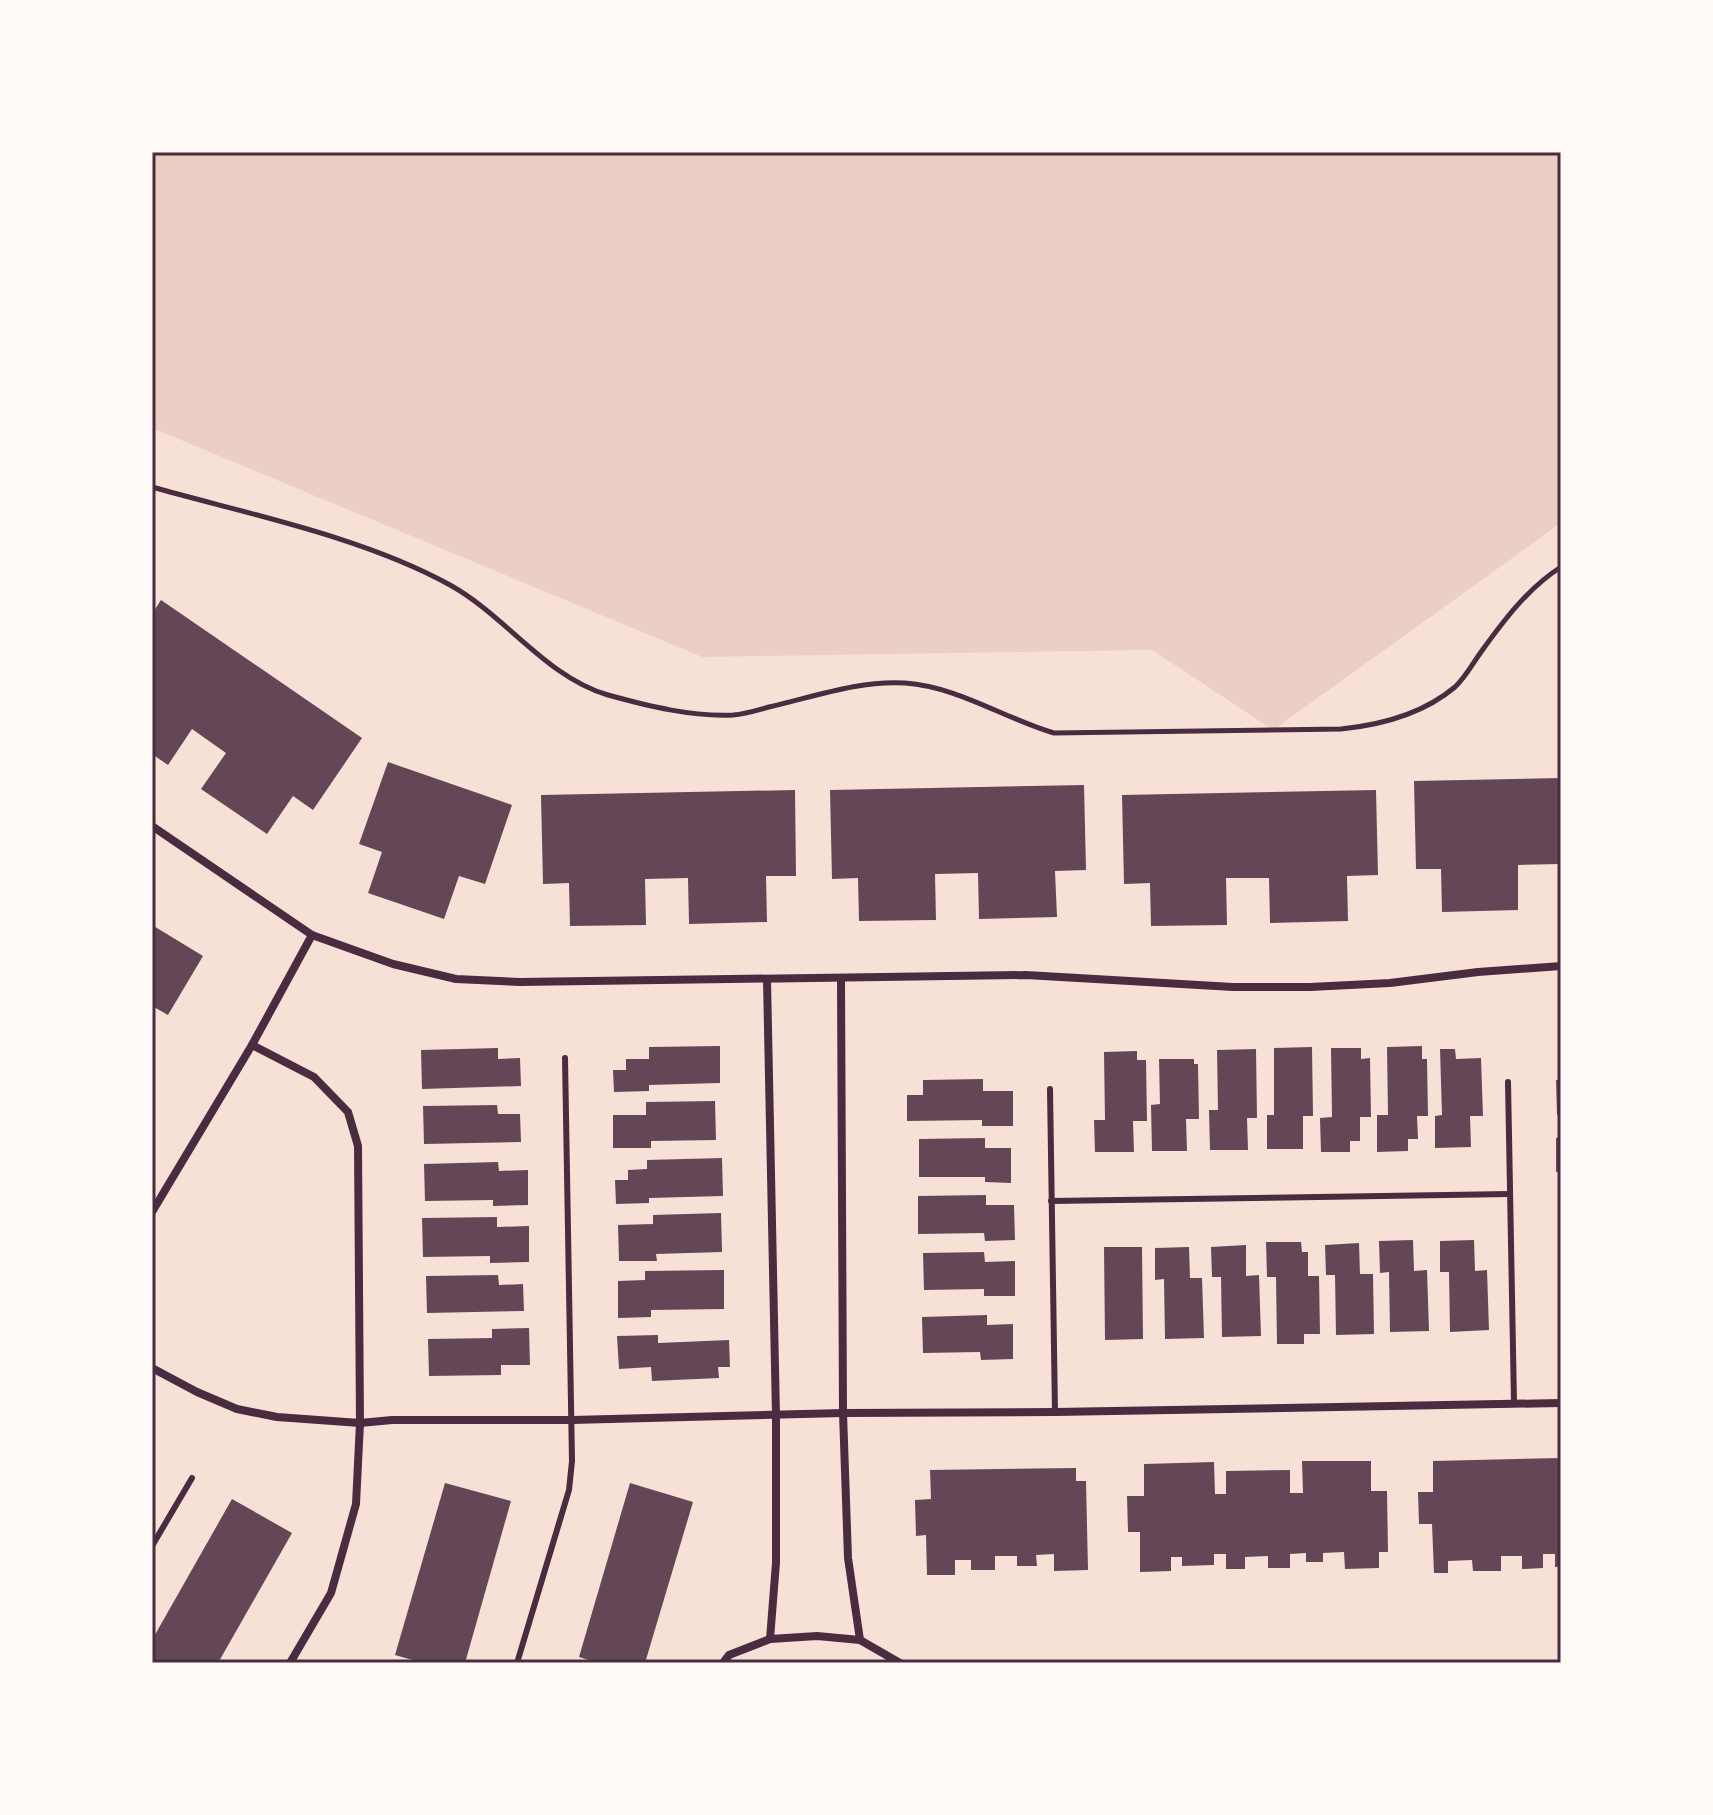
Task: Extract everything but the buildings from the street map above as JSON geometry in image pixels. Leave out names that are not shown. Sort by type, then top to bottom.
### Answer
[{"type":"street","points":[[152,826],[312,935],[393,964],[456,979],[520,982],[1026,975],[1233,987],[1310,987],[1390,983],[1561,966]]},
{"type":"street","points":[[152,1212],[252,1045],[312,935]]},
{"type":"street","points":[[841,979],[843,1413],[848,1558],[860,1640]]},
{"type":"street","points":[[767,980],[776,1416],[776,1563],[770,1639]]},
{"type":"street","points":[[252,1045],[314,1077],[348,1112],[358,1146],[360,1423],[356,1504],[331,1593],[290,1663]]},
{"type":"street","points":[[152,1368],[237,1409],[290,1418],[360,1423],[392,1420],[572,1420],[1561,1403]]},
{"type":"street","points":[[723,1663],[729,1655],[770,1639],[817,1636],[860,1640],[900,1663]]},
{"type":"lane","points":[[517,1663],[569,1490],[572,1420],[565,1058]]},
{"type":"lane","points":[[1508,1082],[1514,1403]]},
{"type":"lane","points":[[1050,1089],[1055,1412]]},
{"type":"lane","points":[[1051,1201],[1510,1194]]},
{"type":"lane","points":[[152,1546],[192,1478]]},
{"type":"path","points":[[152,487],[360,546],[410,565],[453,587],[492,614],[570,679],[604,694],[646,705],[735,715],[861,685],[905,683],[944,690],[1054,733],[1374,726],[1411,714],[1456,686],[1502,623],[1540,580],[1561,567]]},
{"type":"shaded area","points":[[152,152],[1561,152],[1561,523],[1273,730],[1152,650],[702,657],[152,428]]}]
